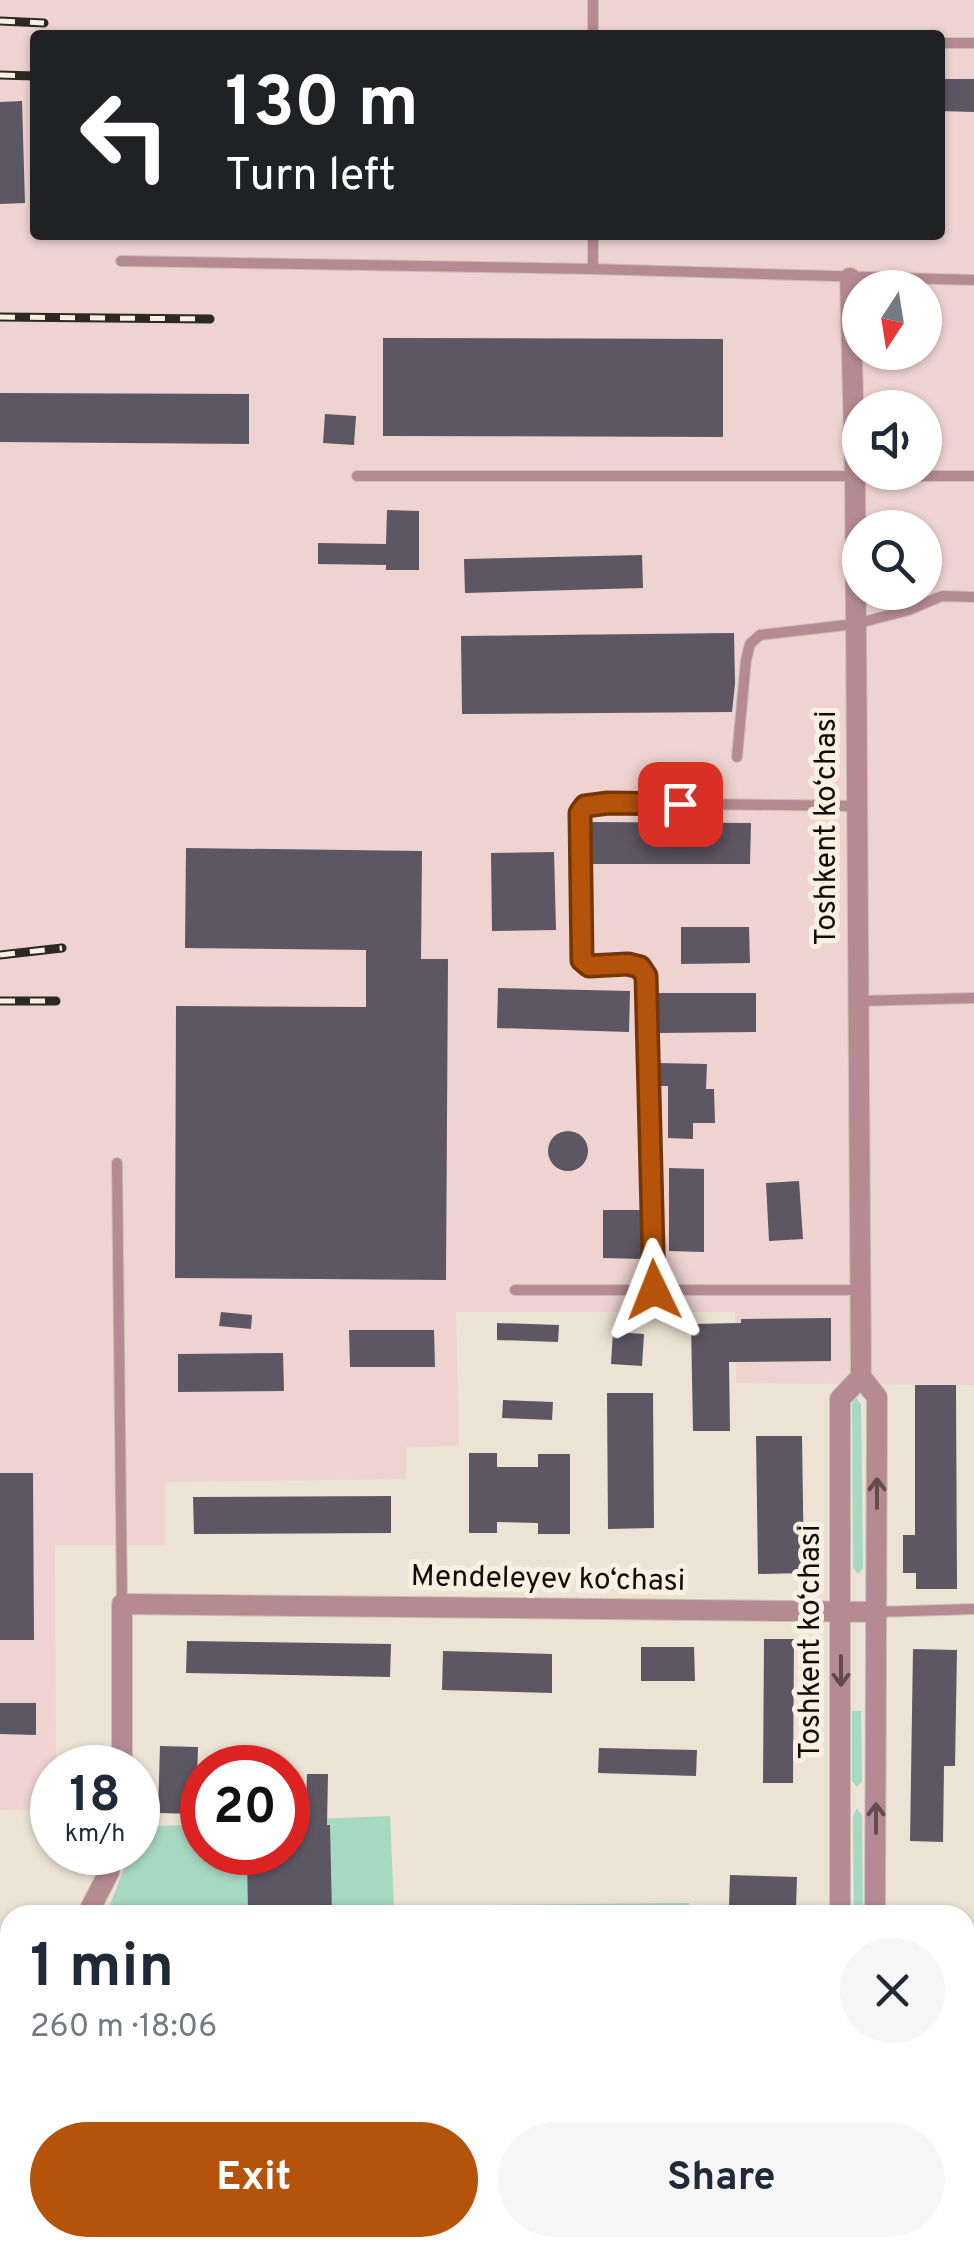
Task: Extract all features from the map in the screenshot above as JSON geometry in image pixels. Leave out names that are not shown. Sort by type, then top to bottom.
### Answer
[{"type":"street","name":"Toshkent ko‘chasi","points":[[854,490],[860,1377],[878,1398],[875,1905]]},
{"type":"street","name":"Toshkent ko‘chasi","points":[[840,1905],[840,1399],[860,1377]]},
{"type":"street","name":"Mendeleyev ko‘chasi","points":[[122,1604],[876,1612]]},
{"type":"street","points":[[122,1604],[122,1745]]},
{"type":"street","points":[[92,1905],[108,1875]]},
{"type":"lane","points":[[592,0],[593,30]]},
{"type":"lane","points":[[945,44],[974,43]]},
{"type":"lane","points":[[593,240],[593,269]]},
{"type":"lane","points":[[120,261],[842,278]]},
{"type":"lane","points":[[942,279],[974,280]]},
{"type":"lane","points":[[357,476],[842,477]]},
{"type":"lane","points":[[942,476],[974,476]]},
{"type":"lane","points":[[737,758],[750,644],[760,635],[856,624],[909,610],[942,596],[974,597]]},
{"type":"lane","points":[[654,1290],[646,976],[640,967],[589,966],[582,960],[580,813],[585,806],[608,803],[857,806]]},
{"type":"lane","points":[[858,1001],[974,998]]},
{"type":"lane","points":[[117,1164],[122,1604]]},
{"type":"lane","points":[[515,1290],[860,1290]]},
{"type":"lane","name":"Mendeleyev ko‘chasi","points":[[876,1612],[974,1610]]},
{"type":"shaded area","points":[[0,0],[974,0],[974,1385],[736,1383],[735,1312],[456,1312],[459,1446],[406,1447],[406,1479],[165,1482],[165,1545],[55,1545],[56,1745],[30,1745],[30,1809],[0,1810]]},
{"type":"green space","points":[[856,1397],[861,1405],[863,1568],[858,1574],[853,1568],[852,1405]]},
{"type":"green space","points":[[852,1711],[861,1711],[862,1781],[857,1787],[852,1781]]},
{"type":"green space","points":[[857,1808],[862,1816],[863,1905],[854,1905],[853,1816]]},
{"type":"green space","points":[[390,1816],[394,1905],[110,1905],[121,1875],[160,1875],[160,1826],[180,1825],[180,1875],[310,1875],[310,1819]]},
{"type":"green space","points":[[689,1903],[689,1905],[492,1905]]},
{"type":"building","points":[[945,79],[974,79],[974,112],[945,111]]},
{"type":"building","points":[[22,101],[25,203],[0,204],[0,102]]},
{"type":"building","points":[[383,338],[723,339],[723,437],[383,436]]},
{"type":"building","points":[[0,393],[249,394],[249,444],[0,442]]},
{"type":"building","points":[[325,414],[356,416],[354,445],[323,443]]},
{"type":"building","points":[[387,510],[419,511],[419,570],[386,570],[386,565],[318,564],[318,543],[386,544]]},
{"type":"building","points":[[642,555],[643,588],[465,593],[464,559]]},
{"type":"building","points":[[734,633],[732,712],[462,714],[461,636]]},
{"type":"building","points":[[591,822],[751,823],[750,864],[591,864]]},
{"type":"building","points":[[186,848],[422,851],[421,959],[448,959],[446,1280],[175,1278],[176,1006],[366,1007],[366,950],[185,948]]},
{"type":"building","points":[[554,852],[556,930],[492,931],[491,853]]},
{"type":"building","points":[[681,927],[749,927],[750,963],[681,964]]},
{"type":"building","points":[[498,988],[630,991],[629,1032],[497,1028]]},
{"type":"building","points":[[659,993],[756,993],[756,1032],[659,1033]]},
{"type":"building","points":[[657,1063],[707,1064],[706,1089],[714,1089],[715,1123],[693,1123],[693,1139],[668,1138],[668,1086],[657,1086]]},
{"type":"building","points":[[568,1131],[582,1137],[588,1151],[582,1165],[568,1171],[554,1165],[548,1151],[554,1137]]},
{"type":"building","points":[[669,1168],[704,1169],[704,1252],[669,1251]]},
{"type":"building","points":[[799,1181],[803,1239],[769,1241],[766,1183]]},
{"type":"building","points":[[603,1210],[644,1210],[643,1259],[603,1258]]},
{"type":"building","points":[[221,1312],[252,1315],[251,1329],[219,1326]]},
{"type":"building","points":[[831,1318],[831,1361],[729,1362],[730,1431],[693,1431],[691,1324]]},
{"type":"building","points":[[497,1323],[559,1325],[558,1342],[497,1340]]},
{"type":"building","points":[[349,1330],[434,1330],[435,1367],[350,1367]]},
{"type":"building","points":[[613,1332],[644,1334],[642,1366],[611,1364]]},
{"type":"building","points":[[283,1353],[284,1391],[178,1392],[178,1354]]},
{"type":"building","points":[[915,1385],[956,1385],[957,1589],[916,1589],[916,1573],[903,1573],[903,1535],[915,1535]]},
{"type":"building","points":[[607,1393],[653,1393],[654,1528],[608,1529]]},
{"type":"building","points":[[503,1400],[553,1402],[552,1420],[502,1418]]},
{"type":"building","points":[[756,1436],[802,1436],[804,1573],[758,1574]]},
{"type":"building","points":[[469,1453],[497,1453],[497,1467],[538,1467],[538,1454],[570,1454],[570,1534],[538,1534],[538,1523],[497,1522],[497,1533],[469,1533]]},
{"type":"building","points":[[0,1473],[33,1473],[34,1640],[0,1640]]},
{"type":"building","points":[[391,1496],[391,1533],[194,1534],[193,1497]]},
{"type":"building","points":[[764,1639],[794,1639],[793,1783],[763,1783]]},
{"type":"building","points":[[187,1641],[391,1644],[390,1677],[186,1673]]},
{"type":"building","points":[[641,1647],[694,1647],[695,1681],[641,1681]]},
{"type":"building","points":[[913,1649],[957,1650],[955,1766],[944,1766],[943,1842],[910,1841]]},
{"type":"building","points":[[443,1651],[552,1654],[552,1693],[442,1690]]},
{"type":"building","points":[[0,1703],[36,1703],[36,1735],[0,1734]]},
{"type":"building","points":[[160,1746],[180,1747],[180,1814],[160,1813]]},
{"type":"building","points":[[599,1748],[697,1750],[696,1776],[598,1773]]},
{"type":"building","points":[[310,1774],[328,1774],[332,1905],[248,1905],[247,1875],[310,1875]]},
{"type":"building","points":[[730,1875],[797,1877],[796,1905],[729,1905]]},
{"type":"railway","points":[[0,21],[44,23]]},
{"type":"railway","points":[[0,75],[30,76]]},
{"type":"railway","points":[[0,317],[210,319]]},
{"type":"railway","points":[[0,955],[62,948]]},
{"type":"railway","points":[[0,1001],[56,1001]]},
{"type":"route","points":[[654,1290],[646,976],[640,967],[589,966],[582,960],[580,813],[585,806],[608,803],[680,804]]}]
